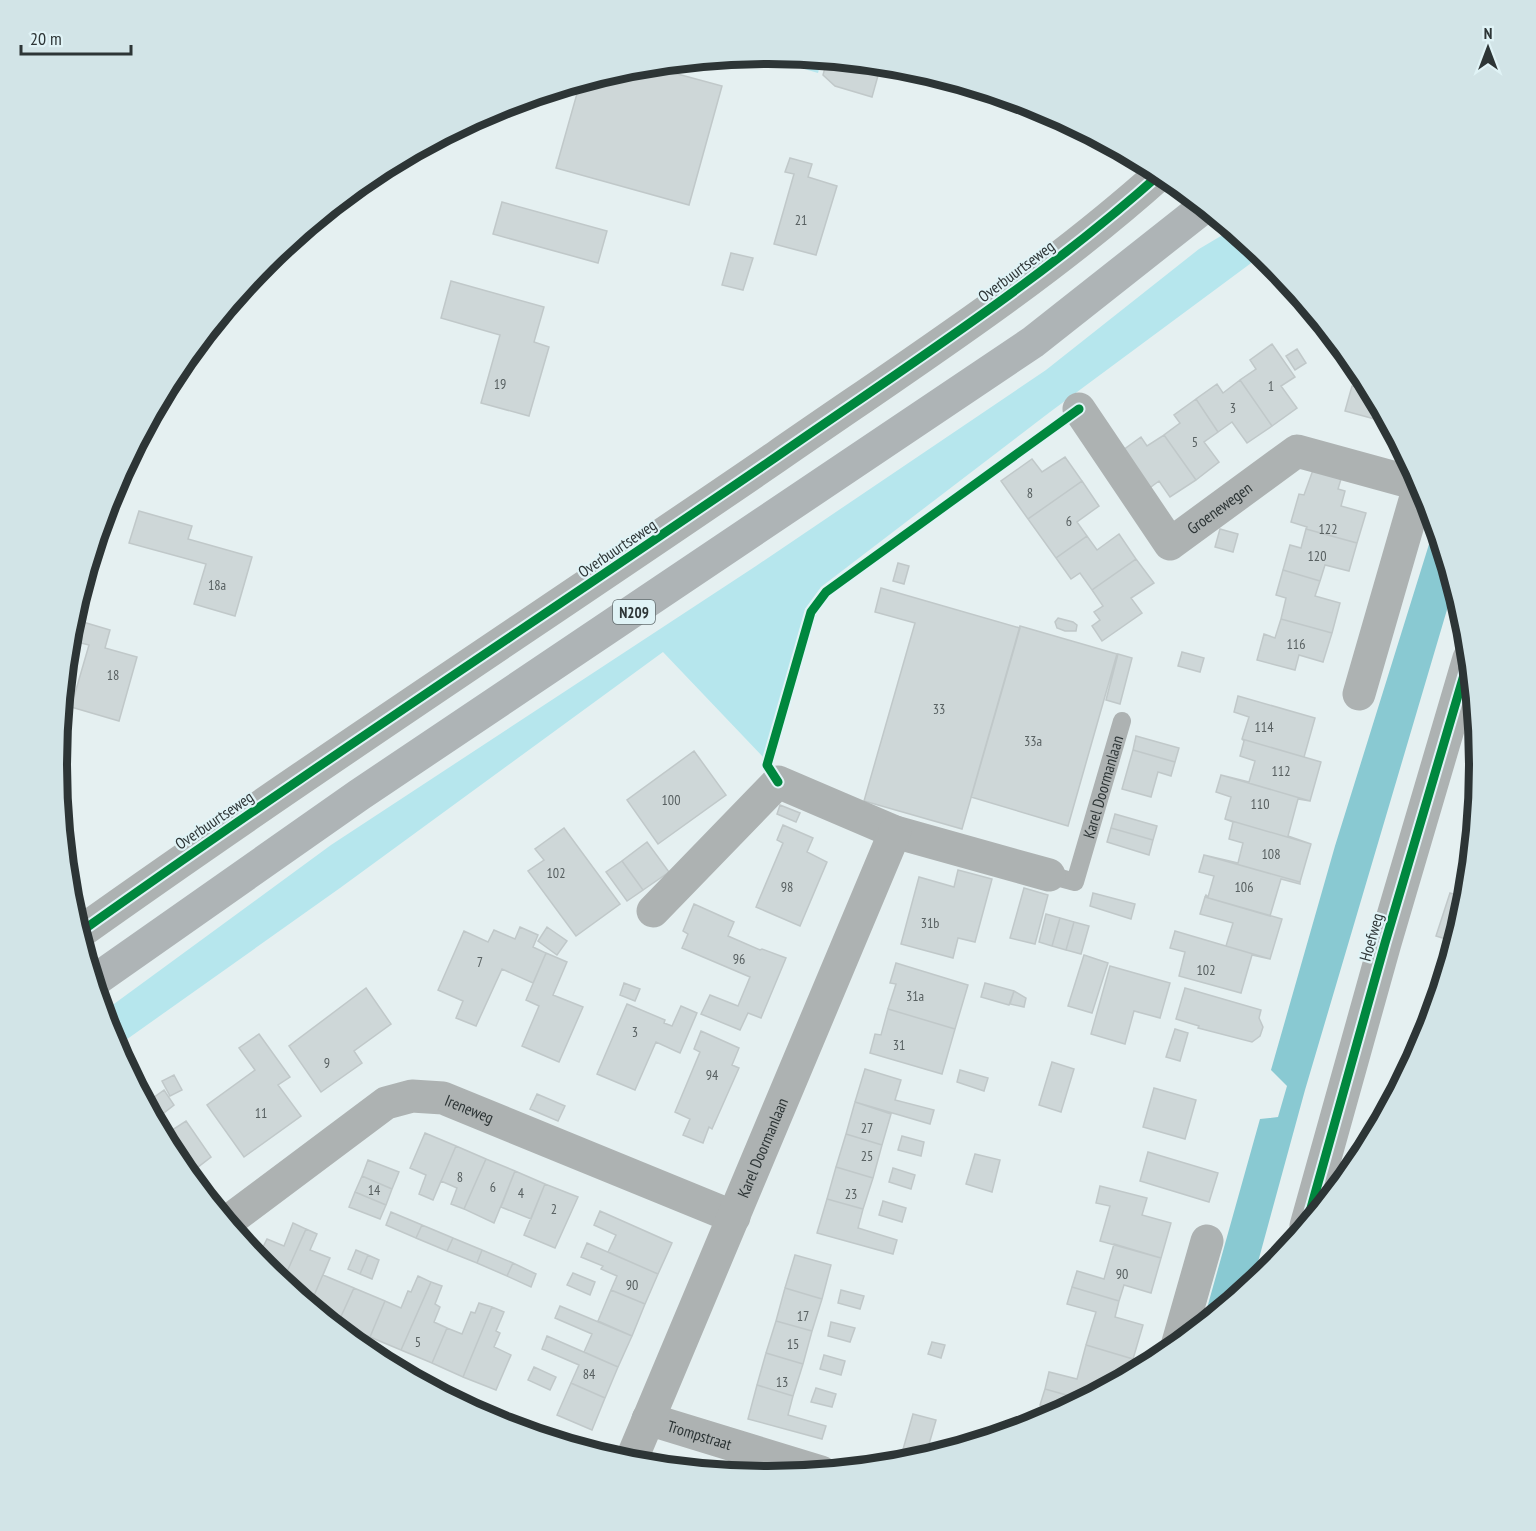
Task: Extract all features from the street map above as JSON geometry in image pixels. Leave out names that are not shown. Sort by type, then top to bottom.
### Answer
[{"type":"main road","name":"N209","points":[[1168,234],[1193,208]]},
{"type":"main road","name":"N209","points":[[100,977],[359,795],[1033,342],[1198,211]]},
{"type":"street","name":"Overbuurtseweg","points":[[86,928],[190,854],[597,580],[991,309],[1115,214],[1153,180]]},
{"type":"street","name":"Groenewegen","points":[[1078,409],[1170,544],[1297,451],[1409,481]]},
{"type":"street","points":[[1359,694],[1416,497]]},
{"type":"street","name":"Hoefweg","points":[[1311,1208],[1385,943],[1463,677]]},
{"type":"street","name":"Karel Doormanlaan","points":[[653,911],[778,782],[895,832],[1049,875]]},
{"type":"street","name":"Karel Doormanlaan","points":[[634,1454],[895,832]]},
{"type":"street","name":"Ireneweg","points":[[233,1218],[386,1103],[412,1096],[443,1098],[734,1217]]},
{"type":"street","points":[[1181,1331],[1207,1241]]},
{"type":"street","name":"Trompstraat","points":[[648,1419],[799,1465]]},
{"type":"lane","name":"Karel Doormanlaan","points":[[1049,875],[1075,882],[1122,721]]},
{"type":"shaded area","points":[[791,65],[820,67],[818,73]]},
{"type":"shaded area","points":[[1225,234],[1254,261],[1050,412],[821,587],[805,609],[765,759],[663,652],[340,888],[123,1042],[110,1007],[331,845],[756,566],[1046,370],[1199,249]]},
{"type":"shaded area","points":[[1431,538],[1449,602],[1305,1090],[1256,1268],[1206,1313],[1260,1119],[1278,1117],[1287,1086],[1271,1070],[1335,846]]},
{"type":"building","points":[[825,67],[879,73],[872,97],[835,86],[823,75]]},
{"type":"building","points":[[668,72],[722,86],[689,205],[556,168],[578,91]]},
{"type":"building","points":[[790,158],[812,164],[808,177],[837,186],[816,255],[774,244],[794,174],[785,172]]},
{"type":"building","points":[[502,202],[607,231],[598,263],[493,234]]},
{"type":"building","points":[[731,253],[753,258],[743,290],[722,285]]},
{"type":"building","points":[[451,281],[544,307],[534,342],[549,347],[529,416],[481,403],[500,335],[441,318]]},
{"type":"building","points":[[1272,344],[1295,377],[1281,386],[1297,408],[1272,426],[1240,380],[1256,369],[1250,360]]},
{"type":"building","points":[[1297,349],[1306,363],[1295,370],[1286,356]]},
{"type":"building","points":[[1240,380],[1272,426],[1247,443],[1232,422],[1218,432],[1196,399],[1217,384],[1223,393]]},
{"type":"building","points":[[1352,386],[1358,387],[1378,420],[1345,411]]},
{"type":"building","points":[[1196,399],[1218,432],[1204,442],[1219,462],[1196,480],[1164,435],[1180,423],[1174,415]]},
{"type":"building","points":[[1164,435],[1196,480],[1170,497],[1159,481],[1147,490],[1119,453],[1141,437],[1147,446]]},
{"type":"building","points":[[1065,457],[1082,481],[1028,519],[1001,481],[1032,459],[1042,472]]},
{"type":"building","points":[[1313,470],[1341,479],[1338,489],[1345,491],[1341,506],[1366,513],[1357,543],[1306,529],[1307,527],[1291,522],[1299,494],[1304,495]]},
{"type":"building","points":[[1082,481],[1099,506],[1077,522],[1087,536],[1056,558],[1028,519]]},
{"type":"building","points":[[139,511],[192,526],[188,539],[252,557],[235,616],[194,604],[206,564],[129,543]]},
{"type":"building","points":[[1220,529],[1238,534],[1233,552],[1215,547]]},
{"type":"building","points":[[1306,529],[1357,543],[1349,571],[1325,565],[1320,581],[1283,570],[1290,545],[1301,548]]},
{"type":"building","points":[[1119,534],[1136,559],[1092,590],[1080,573],[1071,579],[1056,558],[1087,536],[1097,550]]},
{"type":"building","points":[[1136,559],[1154,583],[1131,598],[1142,613],[1102,641],[1092,626],[1100,620],[1094,612],[1103,606],[1092,590]]},
{"type":"building","points":[[898,563],[909,566],[904,584],[893,581]]},
{"type":"building","points":[[1283,570],[1320,581],[1315,596],[1340,603],[1332,633],[1281,619],[1286,598],[1276,595]]},
{"type":"building","points":[[881,588],[1020,628],[962,829],[864,801],[915,623],[875,612]]},
{"type":"building","points":[[1058,618],[1073,622],[1077,625],[1076,631],[1057,628],[1055,622]]},
{"type":"building","points":[[1281,619],[1332,633],[1323,662],[1299,655],[1295,670],[1257,660],[1264,634],[1275,638]]},
{"type":"building","points":[[82,622],[110,630],[105,648],[137,657],[119,721],[71,707],[89,645],[78,642]]},
{"type":"building","points":[[1020,626],[1117,654],[1068,826],[971,797]]},
{"type":"building","points":[[1182,652],[1204,658],[1200,672],[1178,666]]},
{"type":"building","points":[[1118,654],[1132,658],[1120,704],[1106,700]]},
{"type":"building","points":[[1238,696],[1315,718],[1304,757],[1321,762],[1242,739],[1249,717],[1234,712]]},
{"type":"building","points":[[1136,736],[1179,748],[1175,762],[1133,750]]},
{"type":"building","points":[[1242,739],[1321,762],[1310,801],[1221,775],[1249,782],[1255,761],[1240,756],[1244,741]]},
{"type":"building","points":[[1133,750],[1175,762],[1171,776],[1158,772],[1151,797],[1122,789]]},
{"type":"building","points":[[694,751],[726,795],[658,844],[627,800]]},
{"type":"building","points":[[1221,775],[1310,801],[1298,799],[1288,836],[1311,844],[1225,819],[1231,797],[1216,792]]},
{"type":"building","points":[[780,805],[800,813],[796,822],[777,814]]},
{"type":"building","points":[[1115,814],[1157,826],[1153,840],[1111,828]]},
{"type":"building","points":[[1225,819],[1311,844],[1300,882],[1204,855],[1238,863],[1243,843],[1229,839],[1233,822]]},
{"type":"building","points":[[783,825],[813,838],[807,852],[827,862],[800,926],[756,907],[783,843],[777,840]]},
{"type":"building","points":[[564,828],[620,904],[576,936],[528,871],[544,860],[535,849]]},
{"type":"building","points":[[1111,828],[1153,840],[1149,855],[1107,842]]},
{"type":"building","points":[[647,842],[669,872],[643,890],[622,861]]},
{"type":"building","points":[[1204,855],[1300,882],[1300,884],[1281,879],[1270,916],[1205,897],[1206,895],[1208,897],[1214,876],[1199,872]]},
{"type":"building","points":[[622,861],[643,890],[627,901],[606,872]]},
{"type":"building","points":[[958,870],[992,879],[975,942],[958,938],[953,958],[901,944],[919,877],[954,887]]},
{"type":"building","points":[[1024,888],[1048,895],[1035,944],[1010,938]]},
{"type":"building","points":[[1093,893],[1135,904],[1131,919],[1090,906]]},
{"type":"building","points":[[1450,893],[1457,895],[1447,939],[1436,936]]},
{"type":"building","points":[[1205,897],[1282,919],[1270,959],[1226,946],[1233,923],[1200,914]]},
{"type":"building","points":[[694,904],[734,922],[728,936],[786,958],[761,1018],[748,1013],[740,1030],[701,1014],[710,995],[738,1006],[750,977],[682,948],[688,934],[683,931]]},
{"type":"building","points":[[1046,914],[1060,918],[1052,946],[1039,942]]},
{"type":"building","points":[[1060,918],[1074,922],[1066,950],[1052,946]]},
{"type":"building","points":[[1074,922],[1089,926],[1081,954],[1066,950]]},
{"type":"building","points":[[520,927],[538,935],[533,947],[546,953],[533,983],[502,969],[476,1026],[456,1018],[463,1001],[438,990],[464,931],[488,942],[494,930],[515,939]]},
{"type":"building","points":[[547,927],[567,941],[557,955],[538,941]]},
{"type":"building","points":[[1175,931],[1270,959],[1252,955],[1241,993],[1179,976],[1185,952],[1170,948]]},
{"type":"building","points":[[546,953],[567,962],[553,995],[583,1007],[559,1062],[522,1046],[539,1006],[526,1000]]},
{"type":"building","points":[[1084,955],[1108,963],[1092,1013],[1068,1006]]},
{"type":"building","points":[[896,963],[968,985],[955,1029],[888,1009],[896,984],[890,983]]},
{"type":"building","points":[[1110,966],[1170,983],[1160,1018],[1134,1011],[1125,1044],[1091,1034]]},
{"type":"building","points":[[624,983],[640,989],[635,1001],[620,995]]},
{"type":"building","points":[[985,983],[1014,991],[1009,1005],[981,997]]},
{"type":"building","points":[[366,988],[391,1024],[354,1051],[362,1063],[321,1092],[289,1046]]},
{"type":"building","points":[[1185,988],[1261,1010],[1259,1018],[1263,1027],[1260,1036],[1252,1042],[1198,1028],[1199,1026],[1176,1019]]},
{"type":"building","points":[[1014,991],[1026,998],[1024,1007],[1010,1004]]},
{"type":"building","points":[[627,1004],[665,1020],[664,1023],[672,1026],[681,1006],[697,1013],[680,1053],[656,1042],[635,1090],[597,1074]]},
{"type":"building","points":[[888,1009],[955,1029],[942,1074],[870,1053],[875,1034],[881,1035]]},
{"type":"building","points":[[1175,1029],[1188,1033],[1180,1061],[1166,1057]]},
{"type":"building","points":[[701,1031],[739,1048],[732,1065],[739,1068],[712,1129],[709,1127],[703,1143],[683,1135],[690,1119],[675,1112],[700,1052],[694,1049]]},
{"type":"building","points":[[259,1034],[290,1077],[278,1085],[301,1116],[244,1157],[207,1105],[255,1070],[239,1048]]},
{"type":"building","points":[[1052,1062],[1074,1069],[1061,1112],[1039,1105]]},
{"type":"building","points":[[865,1069],[901,1080],[895,1100],[934,1110],[930,1124],[855,1102]]},
{"type":"building","points":[[960,1070],[988,1078],[984,1091],[957,1082]]},
{"type":"building","points":[[174,1075],[182,1090],[170,1096],[162,1081]]},
{"type":"building","points":[[1154,1088],[1196,1100],[1185,1139],[1143,1127]]},
{"type":"building","points":[[164,1090],[174,1105],[161,1115],[152,1099]]},
{"type":"building","points":[[537,1094],[565,1106],[558,1121],[530,1109]]},
{"type":"building","points":[[855,1102],[891,1114],[882,1145],[846,1134]]},
{"type":"building","points":[[186,1121],[211,1157],[197,1168],[205,1179],[203,1180],[185,1155],[170,1131]]},
{"type":"building","points":[[425,1133],[456,1146],[433,1200],[419,1194],[426,1175],[410,1168]]},
{"type":"building","points":[[846,1134],[882,1145],[873,1178],[836,1167]]},
{"type":"building","points":[[902,1136],[924,1142],[921,1156],[898,1150]]},
{"type":"building","points":[[456,1146],[486,1159],[464,1209],[451,1204],[457,1188],[441,1181]]},
{"type":"building","points":[[1148,1152],[1218,1173],[1209,1202],[1140,1181]]},
{"type":"building","points":[[975,1154],[1000,1160],[992,1192],[966,1184]]},
{"type":"building","points":[[486,1159],[515,1171],[494,1223],[464,1209]]},
{"type":"building","points":[[368,1160],[399,1172],[392,1189],[362,1176]]},
{"type":"building","points":[[836,1167],[873,1178],[863,1209],[827,1199]]},
{"type":"building","points":[[893,1168],[915,1175],[911,1189],[889,1182]]},
{"type":"building","points":[[515,1171],[545,1184],[531,1219],[501,1207]]},
{"type":"building","points":[[362,1176],[392,1189],[386,1205],[355,1192]]},
{"type":"building","points":[[545,1184],[578,1197],[555,1248],[524,1235]]},
{"type":"building","points":[[1100,1186],[1147,1198],[1142,1215],[1171,1223],[1161,1258],[1100,1241],[1110,1206],[1096,1203]]},
{"type":"building","points":[[355,1192],[386,1205],[380,1219],[349,1207]]},
{"type":"building","points":[[827,1199],[863,1209],[858,1228],[897,1240],[893,1254],[817,1233]]},
{"type":"building","points":[[883,1201],[906,1208],[902,1222],[879,1215]]},
{"type":"building","points":[[600,1211],[672,1243],[658,1274],[608,1252],[616,1235],[594,1225]]},
{"type":"building","points":[[391,1212],[422,1225],[416,1238],[386,1225]]},
{"type":"building","points":[[293,1223],[306,1229],[286,1274],[260,1248],[262,1249],[267,1239],[284,1246]]},
{"type":"building","points":[[422,1225],[453,1238],[447,1251],[416,1238]]},
{"type":"building","points":[[306,1229],[317,1234],[310,1250],[330,1258],[313,1299],[286,1274]]},
{"type":"building","points":[[453,1238],[482,1250],[477,1263],[447,1251]]},
{"type":"building","points":[[587,1243],[658,1274],[645,1304],[611,1290],[617,1276],[601,1269],[603,1266],[581,1257]]},
{"type":"building","points":[[1114,1244],[1161,1258],[1151,1293],[1124,1285],[1119,1301],[1072,1287],[1077,1271],[1104,1279]]},
{"type":"building","points":[[356,1250],[368,1255],[360,1274],[348,1269]]},
{"type":"building","points":[[482,1250],[513,1263],[507,1276],[477,1263]]},
{"type":"building","points":[[368,1255],[379,1260],[372,1279],[360,1274]]},
{"type":"building","points":[[795,1255],[831,1265],[822,1299],[785,1288]]},
{"type":"building","points":[[330,1258],[323,1275],[354,1288],[339,1320],[313,1299]]},
{"type":"building","points":[[513,1263],[536,1274],[531,1287],[507,1276]]},
{"type":"building","points":[[573,1273],[595,1282],[590,1295],[567,1285]]},
{"type":"building","points":[[418,1276],[431,1282],[401,1350],[370,1337],[385,1301],[401,1308]]},
{"type":"building","points":[[431,1282],[442,1286],[435,1304],[440,1307],[434,1322],[447,1328],[432,1363],[401,1350]]},
{"type":"building","points":[[1072,1287],[1119,1301],[1115,1317],[1143,1325],[1133,1359],[1086,1345],[1096,1312],[1067,1304]]},
{"type":"building","points":[[354,1288],[385,1301],[370,1337],[339,1320]]},
{"type":"building","points":[[785,1288],[822,1299],[812,1331],[776,1321]]},
{"type":"building","points":[[611,1290],[645,1304],[632,1336],[598,1321]]},
{"type":"building","points":[[841,1290],[864,1296],[860,1309],[838,1303]]},
{"type":"building","points":[[479,1303],[492,1307],[463,1377],[432,1363],[447,1328],[462,1334],[471,1312],[475,1313]]},
{"type":"building","points":[[560,1306],[632,1336],[618,1367],[584,1352],[592,1334],[555,1318]]},
{"type":"building","points":[[492,1307],[504,1312],[496,1331],[500,1333],[494,1347],[511,1355],[496,1390],[463,1377]]},
{"type":"building","points":[[776,1321],[812,1331],[803,1364],[766,1353]]},
{"type":"building","points":[[831,1322],[855,1328],[850,1342],[828,1336]]},
{"type":"building","points":[[547,1336],[618,1367],[605,1398],[571,1383],[579,1365],[542,1349]]},
{"type":"building","points":[[932,1342],[945,1345],[941,1358],[928,1354]]},
{"type":"building","points":[[1086,1345],[1133,1359],[1131,1364],[1118,1373],[1072,1397],[1045,1389],[1049,1372],[1077,1379]]},
{"type":"building","points":[[766,1353],[803,1364],[793,1396],[757,1385]]},
{"type":"building","points":[[824,1355],[845,1361],[841,1375],[820,1369]]},
{"type":"building","points":[[534,1367],[556,1377],[550,1390],[528,1380]]},
{"type":"building","points":[[571,1383],[605,1398],[592,1430],[557,1415]]},
{"type":"building","points":[[757,1385],[793,1396],[788,1415],[826,1426],[822,1439],[748,1419]]},
{"type":"building","points":[[816,1388],[836,1394],[832,1407],[811,1402]]},
{"type":"building","points":[[1045,1389],[1072,1397],[1048,1408],[1040,1405]]},
{"type":"building","points":[[913,1414],[936,1420],[928,1448],[902,1453]]},
{"type":"cycle path","points":[[86,928],[252,812],[973,321],[1069,249],[1153,180]]},
{"type":"cycle path","points":[[778,782],[767,765],[811,612],[826,592],[1079,409]]},
{"type":"cycle path","points":[[1311,1208],[1385,943],[1463,677]]}]
